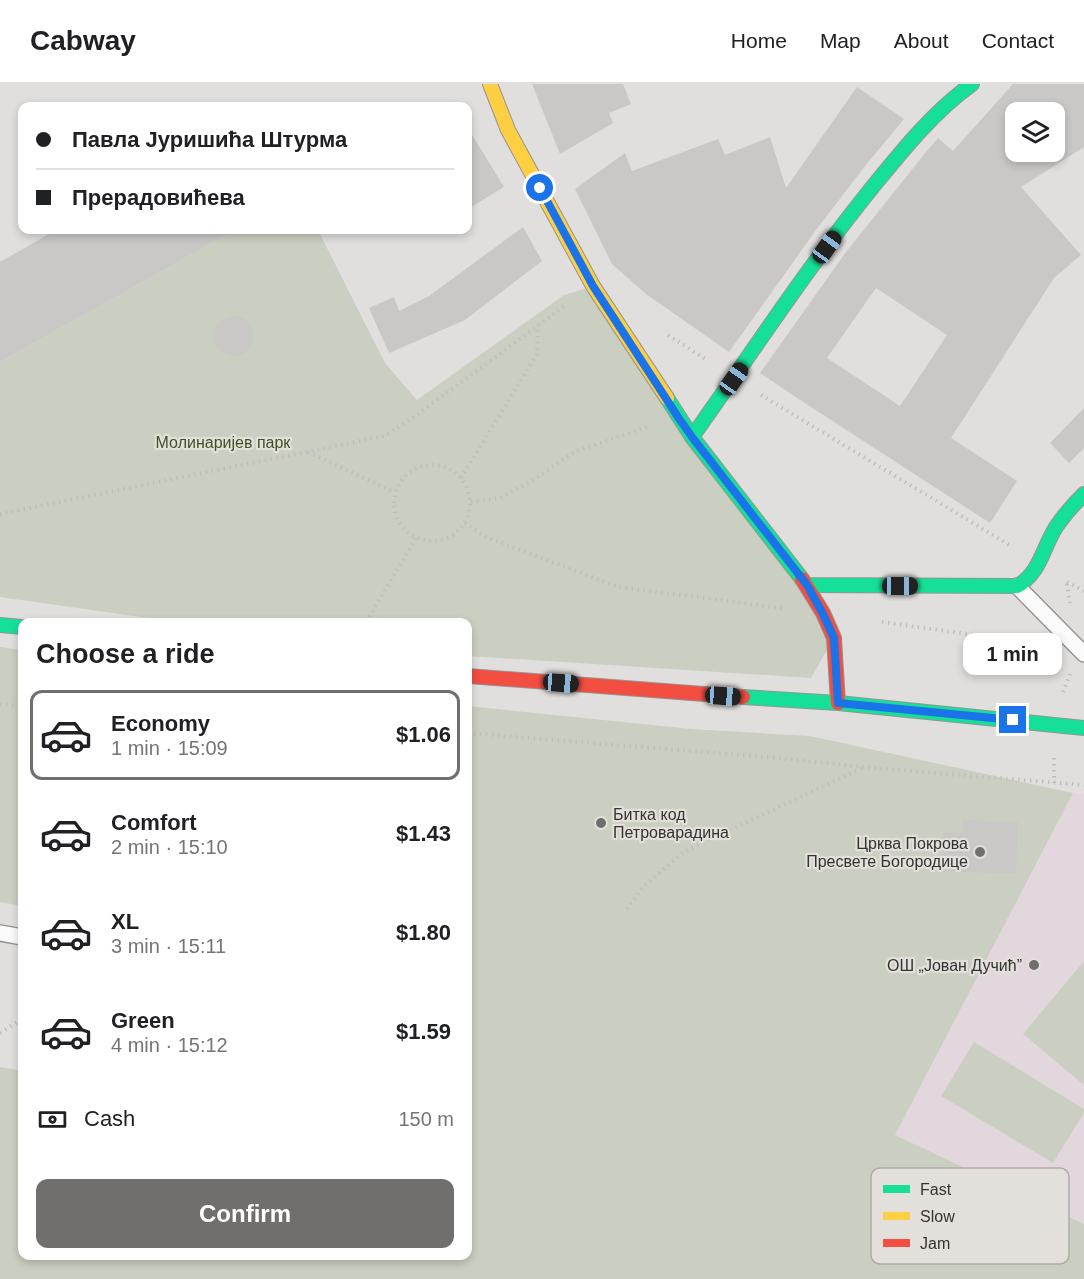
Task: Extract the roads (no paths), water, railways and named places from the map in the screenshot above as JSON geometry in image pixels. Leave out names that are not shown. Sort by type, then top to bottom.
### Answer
[{"type":"street","points":[[490,84],[508,130],[593,286],[692,437],[807,585],[834,638],[838,703]]},
{"type":"street","points":[[692,437],[862,200],[938,110],[972,84]]},
{"type":"street","points":[[807,585],[1017,586],[1024,584],[1031,576],[1055,529],[1084,494]]},
{"type":"street","points":[[0,625],[18,627]]},
{"type":"street","points":[[472,676],[838,703],[1084,728]]},
{"type":"lane","points":[[1017,586],[1081,652]]},
{"type":"lane","points":[[0,933],[18,937]]},
{"type":"place","name":"Битка код Петроварадина","points":[[601,823]]},
{"type":"place","name":"Црква Покрова Пресвете Богородице","points":[[980,852]]},
{"type":"place","name":"ОШ „Јован Дучић”","points":[[1034,965]]},
{"type":"park label","name":"Молинаријев парк","points":[[223,442]]}]
